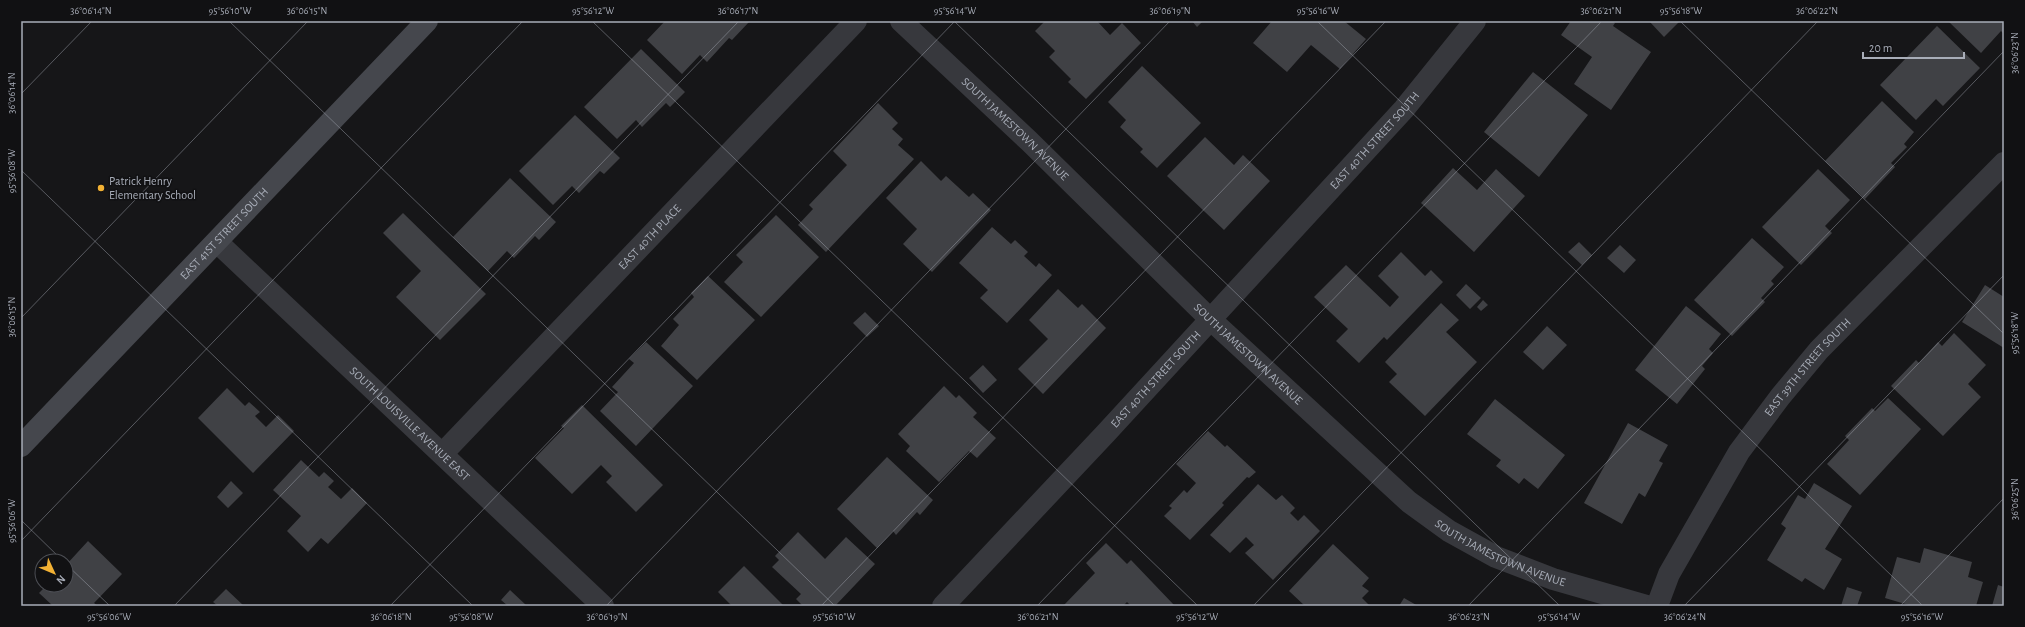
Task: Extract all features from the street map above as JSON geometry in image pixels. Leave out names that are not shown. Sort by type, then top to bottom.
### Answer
[{"type":"main road","name":"EAST 41ST STREET SOUTH","points":[[21,446],[218,242],[427,21]]},
{"type":"street","name":"EAST 40TH PLACE","points":[[443,453],[856,21]]},
{"type":"street","name":"SOUTH JAMESTOWN AVENUE","points":[[901,21],[1029,141],[1210,319],[1409,502],[1448,531],[1496,557],[1553,579],[1647,606]]},
{"type":"street","name":"EAST 40TH STREET SOUTH","points":[[943,606],[1106,433],[1404,109],[1475,21]]},
{"type":"street","name":"EAST 39TH STREET SOUTH","points":[[1657,606],[1669,574],[1739,452],[1780,397],[1819,350],[2000,174]]},
{"type":"street","name":"SOUTH LOUISVILLE AVENUE EAST","points":[[218,242],[443,453],[603,606]]},
{"type":"building","points":[[665,21],[749,22],[732,40],[729,38],[707,62],[700,55],[682,74],[647,40]]},
{"type":"building","points":[[1045,21],[1097,21],[1110,35],[1122,23],[1141,43],[1086,99],[1068,82],[1071,79],[1049,57],[1055,51],[1035,31]]},
{"type":"building","points":[[1192,21],[1203,21],[1197,27]]},
{"type":"building","points":[[1272,21],[1344,21],[1366,39],[1340,69],[1311,45],[1287,72],[1253,43]]},
{"type":"building","points":[[1571,21],[1612,21],[1615,23],[1613,26],[1651,52],[1611,110],[1574,84],[1592,57],[1561,35]]},
{"type":"building","points":[[1649,21],[1680,21],[1664,37]]},
{"type":"building","points":[[1948,21],[2004,21],[2004,34],[2001,31],[1981,53]]},
{"type":"building","points":[[1937,26],[1980,68],[1943,106],[1936,99],[1916,120],[1880,85]]},
{"type":"building","points":[[641,49],[685,92],[670,107],[666,103],[642,127],[636,120],[617,139],[584,107]]},
{"type":"building","points":[[1142,66],[1201,123],[1157,168],[1140,152],[1143,149],[1120,127],[1126,120],[1108,102]]},
{"type":"building","points":[[1533,72],[1588,115],[1539,177],[1484,132]]},
{"type":"building","points":[[1882,101],[1914,132],[1904,144],[1907,147],[1891,163],[1895,167],[1865,199],[1825,161]]},
{"type":"building","points":[[878,103],[898,123],[892,129],[903,139],[898,145],[914,159],[826,252],[798,225],[813,209],[809,205],[847,165],[833,151]]},
{"type":"building","points":[[575,115],[620,158],[604,174],[600,171],[579,193],[572,186],[553,205],[519,171]]},
{"type":"building","points":[[1205,137],[1234,165],[1243,155],[1270,181],[1224,230],[1167,176]]},
{"type":"building","points":[[921,161],[941,181],[946,176],[969,197],[973,193],[991,210],[932,272],[903,244],[917,229],[886,198]]},
{"type":"building","points":[[1453,168],[1477,190],[1496,169],[1525,196],[1474,252],[1421,203]]},
{"type":"building","points":[[1818,169],[1850,200],[1825,226],[1832,233],[1801,265],[1762,227]]},
{"type":"building","points":[[510,178],[556,222],[539,240],[535,236],[514,258],[507,251],[488,271],[453,237]]},
{"type":"building","points":[[403,213],[486,294],[440,340],[396,297],[421,271],[383,233]]},
{"type":"building","points":[[776,215],[819,257],[761,317],[724,282],[743,262],[736,255]]},
{"type":"building","points":[[992,227],[1011,244],[1015,240],[1028,252],[1024,256],[1036,267],[1039,263],[1052,275],[1007,323],[980,298],[988,290],[959,263]]},
{"type":"building","points":[[1752,238],[1784,267],[1771,281],[1774,284],[1761,298],[1765,302],[1732,336],[1694,300]]},
{"type":"building","points":[[1579,242],[1592,255],[1582,265],[1568,252]]},
{"type":"building","points":[[1620,245],[1636,260],[1624,273],[1607,258]]},
{"type":"building","points":[[1401,252],[1425,276],[1431,270],[1443,282],[1387,340],[1384,337],[1359,363],[1336,341],[1348,329],[1314,297],[1346,265],[1390,307],[1399,297],[1378,276]]},
{"type":"building","points":[[708,276],[755,320],[697,380],[661,346],[679,325],[673,319],[694,297],[691,293]]},
{"type":"building","points":[[1466,284],[1481,298],[1470,309],[1456,295]]},
{"type":"building","points":[[1985,285],[2004,297],[2004,348],[1962,322]]},
{"type":"building","points":[[1058,289],[1078,308],[1082,304],[1106,328],[1043,394],[1018,369],[1048,339],[1029,320]]},
{"type":"building","points":[[1483,300],[1488,305],[1481,311],[1477,307]]},
{"type":"building","points":[[1441,303],[1459,320],[1446,332],[1477,362],[1425,416],[1389,382],[1397,374],[1385,362]]},
{"type":"building","points":[[1686,306],[1721,334],[1709,349],[1713,353],[1702,366],[1705,369],[1677,404],[1635,370]]},
{"type":"building","points":[[865,312],[879,326],[867,337],[853,323]]},
{"type":"building","points":[[1547,326],[1567,345],[1543,370],[1523,352]]},
{"type":"building","points":[[1954,333],[1986,365],[1968,384],[1981,397],[1943,436],[1891,386],[1916,360],[1919,363],[1938,342],[1942,346]]},
{"type":"building","points":[[646,342],[693,386],[636,446],[600,411],[618,392],[612,387],[634,363],[629,359]]},
{"type":"building","points":[[983,365],[997,380],[983,393],[969,378]]},
{"type":"building","points":[[944,386],[956,398],[959,395],[977,413],[973,417],[996,438],[977,458],[969,451],[939,482],[906,451],[910,446],[898,434]]},
{"type":"building","points":[[227,388],[245,406],[249,402],[260,412],[255,416],[266,427],[278,415],[294,431],[253,473],[198,418]]},
{"type":"building","points":[[1888,398],[1921,429],[1860,495],[1827,464],[1849,440],[1845,436],[1872,408],[1875,411]]},
{"type":"building","points":[[1495,399],[1565,455],[1538,489],[1524,478],[1519,484],[1496,466],[1501,460],[1467,434]]},
{"type":"building","points":[[582,405],[663,485],[636,512],[606,482],[612,476],[601,465],[572,494],[535,458],[564,428],[561,426]]},
{"type":"building","points":[[1628,423],[1668,445],[1659,461],[1663,463],[1645,497],[1639,493],[1622,524],[1584,503]]},
{"type":"building","points":[[1208,431],[1225,447],[1227,445],[1256,472],[1249,478],[1247,477],[1222,503],[1224,505],[1190,540],[1164,516],[1172,508],[1169,506],[1184,490],[1187,493],[1196,483],[1176,464]]},
{"type":"building","points":[[887,457],[933,500],[920,515],[917,512],[896,535],[893,531],[877,548],[837,509]]},
{"type":"building","points":[[301,460],[319,477],[324,472],[334,481],[328,487],[341,499],[352,488],[367,503],[328,544],[321,538],[308,552],[287,531],[301,516],[273,490]]},
{"type":"building","points":[[231,481],[243,493],[228,508],[217,497]]},
{"type":"building","points":[[1814,483],[1852,506],[1825,549],[1842,559],[1824,590],[1805,578],[1802,582],[1767,560],[1786,528],[1781,524],[1798,495],[1805,499]]},
{"type":"building","points":[[1258,484],[1276,500],[1282,495],[1295,508],[1290,513],[1298,521],[1304,515],[1320,531],[1273,580],[1245,553],[1254,545],[1246,537],[1230,553],[1210,535]]},
{"type":"building","points":[[798,532],[825,559],[846,537],[875,564],[835,606],[803,606],[796,599],[801,594],[772,567],[779,560],[775,556]]},
{"type":"building","points":[[88,541],[122,574],[94,603],[98,606],[53,606],[39,593],[74,593],[74,556]]},
{"type":"building","points":[[1106,543],[1127,564],[1131,560],[1174,605],[1131,606],[1127,602],[1123,606],[1063,606],[1095,573],[1086,563]]},
{"type":"building","points":[[1333,544],[1369,578],[1362,586],[1369,591],[1362,598],[1370,606],[1305,606],[1289,591]]},
{"type":"building","points":[[1924,548],[1972,562],[1968,577],[1983,582],[1976,606],[1912,606],[1885,598],[1897,557],[1920,563]]},
{"type":"building","points":[[744,566],[784,606],[732,606],[718,592]]},
{"type":"building","points":[[1998,585],[2004,587],[2004,606],[1992,606]]},
{"type":"building","points":[[1847,587],[1862,592],[1857,606],[1841,606]]},
{"type":"building","points":[[226,589],[244,606],[218,606],[213,602]]},
{"type":"building","points":[[510,590],[527,606],[508,606],[501,600]]},
{"type":"building","points":[[1404,598],[1418,606],[1399,606]]},
{"type":"place","name":"Patrick Henry Elementary School","points":[[101,188]]}]
